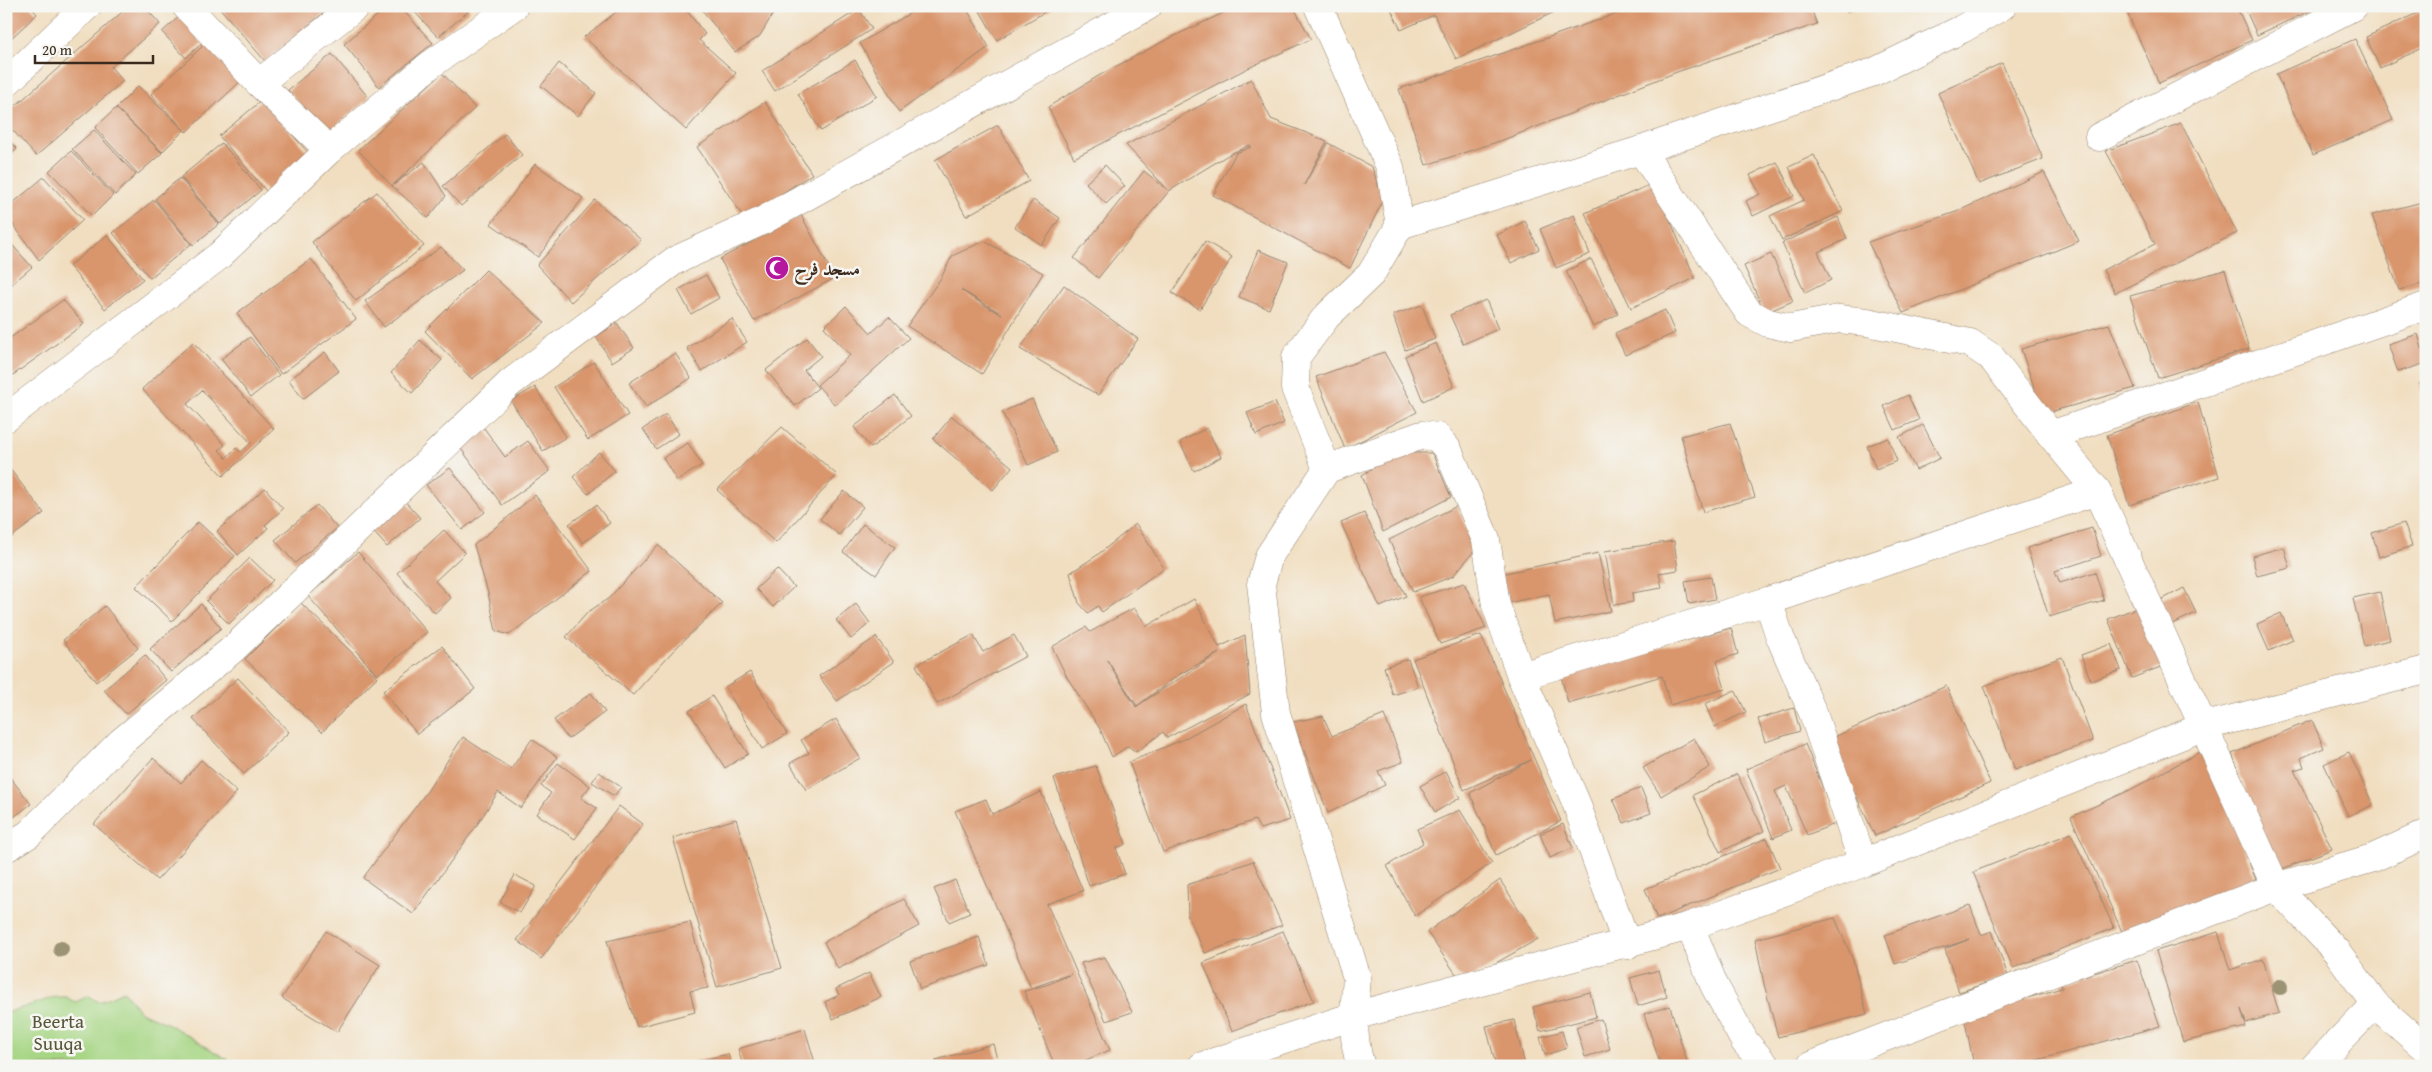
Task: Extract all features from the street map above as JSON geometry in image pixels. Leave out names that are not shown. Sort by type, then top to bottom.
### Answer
[{"type":"street","points":[[6,83],[87,6]]},
{"type":"street","points":[[186,6],[259,83],[329,150]]},
{"type":"street","points":[[259,83],[356,6]]},
{"type":"street","points":[[6,418],[219,256],[329,150],[430,65],[514,6]]},
{"type":"street","points":[[6,848],[29,834],[121,742],[233,649],[510,383],[674,261],[762,221],[1148,6]]},
{"type":"street","points":[[1318,6],[1390,167],[1400,225],[1371,274],[1326,317],[1296,357],[1295,388],[1327,469]]},
{"type":"street","points":[[1400,225],[1640,150],[1874,72],[1962,29],[2002,6]]},
{"type":"street","points":[[2099,137],[2354,6]]},
{"type":"street","points":[[1640,150],[1749,313],[1768,323],[1791,328],[1839,319],[1867,322],[1970,342],[1992,357],[2050,435],[2097,492],[2205,726],[2276,887],[2337,952],[2375,1004],[2426,1049]]},
{"type":"street","points":[[2050,435],[2426,306]]},
{"type":"street","points":[[1362,1066],[1356,1050],[1354,1016],[1357,978],[1276,713],[1261,584],[1269,556],[1327,469],[1422,435],[1437,438],[1448,450],[1486,540],[1496,605],[1522,676],[1575,800],[1627,945]]},
{"type":"street","points":[[1522,676],[1768,601],[2097,492]]},
{"type":"street","points":[[1768,601],[1780,637],[1812,713],[1864,862]]},
{"type":"street","points":[[1202,1066],[1354,1016],[1627,945],[1690,926],[1864,862],[2205,726],[2426,670]]},
{"type":"street","points":[[1810,1066],[2276,887],[2373,858],[2426,834]]},
{"type":"street","points":[[1690,926],[1714,985],[1745,1042],[1766,1066]]},
{"type":"street","points":[[2315,1066],[2375,1004]]},
{"type":"green space","name":"Beerta Suuqa","points":[[124,991],[140,1012],[167,1023],[238,1066],[6,1066],[6,1013],[55,997],[66,997],[75,1002],[89,996],[99,1002]]},
{"type":"building","points":[[6,6],[30,6],[37,14],[6,43]]},
{"type":"building","points":[[129,6],[144,6],[160,24],[111,67],[123,81],[36,156],[6,123],[6,114]]},
{"type":"building","points":[[218,6],[332,6],[265,61]]},
{"type":"building","points":[[388,6],[399,6],[433,43],[379,87],[344,44]]},
{"type":"building","points":[[409,6],[467,6],[470,10],[438,37]]},
{"type":"building","points":[[624,6],[683,6],[705,34],[699,40],[736,73],[686,130],[584,37]]},
{"type":"building","points":[[699,6],[778,6],[759,37],[735,52]]},
{"type":"building","points":[[922,6],[965,6],[989,47],[899,112],[860,43]]},
{"type":"building","points":[[977,6],[1055,6],[997,40]]},
{"type":"building","points":[[1238,6],[1293,6],[1311,39],[1246,69],[1074,158],[1048,107],[1100,75],[1164,41]]},
{"type":"building","points":[[1567,6],[1456,59],[1434,15],[1401,30],[1390,7]]},
{"type":"building","points":[[1639,6],[1810,6],[1817,24],[1677,72],[1503,140],[1426,165],[1399,89]]},
{"type":"building","points":[[1845,6],[1860,6],[1847,11]]},
{"type":"building","points":[[2124,6],[2236,6],[2252,40],[2159,83]]},
{"type":"building","points":[[2244,6],[2310,6],[2312,10],[2257,35]]},
{"type":"building","points":[[859,9],[872,29],[775,91],[762,71]]},
{"type":"building","points":[[2426,9],[2426,46],[2380,68],[2366,37]]},
{"type":"building","points":[[181,15],[204,41],[186,58],[162,32]]},
{"type":"building","points":[[2355,39],[2393,120],[2313,155],[2276,74]]},
{"type":"building","points":[[206,43],[241,81],[186,132],[151,94]]},
{"type":"building","points":[[332,54],[369,98],[325,135],[288,90]]},
{"type":"building","points":[[855,60],[877,96],[821,131],[798,94]]},
{"type":"building","points":[[559,63],[596,93],[578,116],[541,86]]},
{"type":"building","points":[[2002,63],[2043,159],[1979,184],[1938,93]]},
{"type":"building","points":[[442,73],[475,108],[392,186],[358,150]]},
{"type":"building","points":[[1251,79],[1271,119],[1327,141],[1304,185],[1328,143],[1372,167],[1383,200],[1350,268],[1213,195],[1236,153],[1251,147],[1250,145],[1228,155],[1169,191],[1126,145]]},
{"type":"building","points":[[138,86],[184,130],[162,152],[116,108]]},
{"type":"building","points":[[262,100],[310,155],[267,192],[219,136]]},
{"type":"building","points":[[765,102],[812,174],[744,218],[697,147]]},
{"type":"building","points":[[116,108],[162,153],[138,174],[95,128]]},
{"type":"building","points":[[2181,123],[2237,233],[2115,293],[2103,270],[2155,244],[2106,151]]},
{"type":"building","points":[[998,125],[1029,181],[966,216],[935,160]]},
{"type":"building","points":[[94,130],[136,175],[115,195],[72,149]]},
{"type":"building","points":[[505,134],[522,155],[461,206],[443,186]]},
{"type":"building","points":[[6,137],[17,149],[6,158]]},
{"type":"building","points":[[222,143],[261,190],[220,224],[181,177]]},
{"type":"building","points":[[71,151],[113,195],[92,216],[49,171]]},
{"type":"building","points":[[1814,155],[1843,211],[1782,240],[1770,216],[1804,200],[1789,167]]},
{"type":"building","points":[[424,162],[446,196],[428,218],[392,186]]},
{"type":"building","points":[[1777,162],[1794,196],[1753,216],[1746,201],[1760,194],[1750,175]]},
{"type":"building","points":[[535,164],[583,198],[538,257],[491,224]]},
{"type":"building","points":[[1105,165],[1125,186],[1106,204],[1086,183]]},
{"type":"building","points":[[1144,171],[1169,191],[1098,278],[1074,258]]},
{"type":"building","points":[[2044,172],[2079,241],[1903,313],[1868,242],[1956,212]]},
{"type":"building","points":[[44,177],[83,220],[39,260],[6,215],[6,209]]},
{"type":"building","points":[[180,178],[219,224],[193,245],[155,199]]},
{"type":"building","points":[[1654,183],[1695,278],[1631,308],[1585,213]]},
{"type":"building","points":[[377,192],[424,246],[356,301],[312,242]]},
{"type":"building","points":[[154,200],[191,244],[150,278],[113,233]]},
{"type":"building","points":[[595,200],[641,240],[571,302],[537,265]]},
{"type":"building","points":[[1033,200],[1060,218],[1042,245],[1015,227]]},
{"type":"building","points":[[2426,201],[2426,283],[2399,290],[2372,215]]},
{"type":"building","name":"مسجد فرح","points":[[801,215],[835,278],[754,321],[720,259]]},
{"type":"building","points":[[1574,215],[1590,254],[1556,268],[1540,229]]},
{"type":"building","points":[[1838,217],[1847,239],[1818,252],[1831,280],[1805,293],[1782,243]]},
{"type":"building","points":[[1525,221],[1539,249],[1511,263],[1497,235]]},
{"type":"building","points":[[107,235],[143,279],[105,309],[69,266]]},
{"type":"building","points":[[6,238],[32,267],[6,289]]},
{"type":"building","points":[[984,241],[1043,273],[982,374],[907,326],[941,278],[952,256]],"holes":[[[961,290],[1002,314],[984,305]]]},
{"type":"building","points":[[1205,241],[1232,257],[1200,309],[1172,293]]},
{"type":"building","points":[[441,247],[463,270],[384,327],[365,301]]},
{"type":"building","points":[[1258,250],[1288,262],[1269,309],[1239,297]]},
{"type":"building","points":[[1771,254],[1793,301],[1765,313],[1744,266]]},
{"type":"building","points":[[311,259],[356,319],[281,374],[237,313]]},
{"type":"building","points":[[1591,259],[1618,314],[1593,327],[1566,271]]},
{"type":"building","points":[[486,270],[545,323],[472,379],[425,331]]},
{"type":"building","points":[[2225,270],[2249,349],[2158,378],[2130,296]]},
{"type":"building","points":[[706,275],[719,298],[691,314],[678,290]]},
{"type":"building","points":[[1064,285],[1138,339],[1098,395],[1020,349]]},
{"type":"building","points":[[63,300],[84,324],[6,380],[6,341]]},
{"type":"building","points":[[1486,300],[1498,329],[1463,344],[1450,315]]},
{"type":"building","points":[[1422,305],[1435,339],[1405,350],[1393,315]]},
{"type":"building","points":[[846,306],[871,333],[889,317],[909,338],[835,405],[817,385],[850,355],[824,327]]},
{"type":"building","points":[[1665,310],[1675,333],[1625,355],[1615,333]]},
{"type":"building","points":[[732,319],[747,342],[702,371],[687,348]]},
{"type":"building","points":[[617,323],[634,348],[612,362],[596,337]]},
{"type":"building","points":[[2109,324],[2135,388],[2043,414],[2021,349]]},
{"type":"building","points":[[2418,334],[2426,363],[2398,372],[2388,344]]},
{"type":"building","points":[[250,337],[279,375],[251,397],[221,359]]},
{"type":"building","points":[[807,338],[821,356],[804,370],[818,388],[795,406],[766,370]]},
{"type":"building","points":[[420,340],[442,360],[412,393],[391,373]]},
{"type":"building","points":[[193,342],[274,429],[223,476],[142,389]],"holes":[[[202,390],[251,443],[241,452],[236,448],[226,458],[219,450],[225,445],[187,404]]]},
{"type":"building","points":[[1436,343],[1454,387],[1423,401],[1405,356]]},
{"type":"building","points":[[325,352],[339,371],[303,399],[289,380]]},
{"type":"building","points":[[1384,352],[1417,412],[1345,449],[1316,377]]},
{"type":"building","points":[[675,353],[691,378],[646,407],[629,383]]},
{"type":"building","points":[[594,362],[628,415],[588,440],[554,387]]},
{"type":"building","points":[[2426,382],[2426,406],[2425,406],[2420,383]]},
{"type":"building","points":[[535,387],[566,437],[543,451],[511,401]]},
{"type":"building","points":[[895,395],[911,416],[871,448],[854,427]]},
{"type":"building","points":[[1908,395],[1919,420],[1895,430],[1884,406]]},
{"type":"building","points":[[1032,399],[1057,452],[1028,465],[1002,412]]},
{"type":"building","points":[[1275,402],[1284,423],[1256,435],[1247,413]]},
{"type":"building","points":[[2198,402],[2219,477],[2129,505],[2107,435]]},
{"type":"building","points":[[666,414],[679,434],[656,449],[643,429]]},
{"type":"building","points":[[952,416],[1012,467],[993,490],[933,439]]},
{"type":"building","points":[[1730,423],[1755,497],[1703,512],[1681,436]]},
{"type":"building","points":[[1923,425],[1940,458],[1916,470],[1899,437]]},
{"type":"building","points":[[782,427],[837,475],[776,543],[717,490]]},
{"type":"building","points":[[484,428],[505,457],[528,441],[550,471],[502,505],[459,446]]},
{"type":"building","points":[[1207,428],[1221,457],[1194,471],[1180,442]]},
{"type":"building","points":[[1888,438],[1897,461],[1876,469],[1867,446]]},
{"type":"building","points":[[688,443],[702,465],[677,481],[663,458]]},
{"type":"building","points":[[599,452],[615,471],[588,494],[573,477]]},
{"type":"building","points":[[1397,453],[1432,453],[1451,497],[1383,532],[1362,475]]},
{"type":"building","points":[[6,464],[44,513],[6,541]]},
{"type":"building","points":[[450,468],[485,512],[462,530],[426,485]]},
{"type":"building","points":[[265,488],[283,509],[265,525],[268,528],[238,555],[217,531]]},
{"type":"building","points":[[844,491],[863,507],[839,535],[820,519]]},
{"type":"building","points":[[535,495],[592,571],[509,635],[496,631],[488,593],[474,545]]},
{"type":"building","points":[[403,499],[420,518],[387,547],[370,528]]},
{"type":"building","points":[[317,505],[337,528],[295,563],[275,540]]},
{"type":"building","points":[[596,505],[610,523],[583,543],[569,524]]},
{"type":"building","points":[[1457,506],[1475,550],[1453,576],[1413,592],[1389,540]]},
{"type":"building","points":[[1364,513],[1406,596],[1380,607],[1341,523]]},
{"type":"building","points":[[198,522],[235,556],[172,621],[136,587]]},
{"type":"building","points":[[2404,523],[2412,546],[2379,557],[2372,533]]},
{"type":"building","points":[[863,524],[895,547],[876,575],[843,552]]},
{"type":"building","points":[[1136,524],[1164,568],[1102,612],[1098,606],[1088,613],[1079,603],[1070,573],[1096,556]]},
{"type":"building","points":[[2092,528],[2101,556],[2055,571],[2060,583],[2095,572],[2104,600],[2049,617],[2027,548]]},
{"type":"building","points":[[444,530],[465,553],[435,581],[451,598],[435,613],[397,573]]},
{"type":"building","points":[[1674,541],[1678,570],[1659,573],[1662,588],[1632,593],[1633,602],[1614,605],[1605,551]]},
{"type":"building","points":[[658,545],[722,603],[672,652],[633,695],[566,637],[588,612],[609,598]]},
{"type":"building","points":[[2284,547],[2290,568],[2257,576],[2252,556]]},
{"type":"building","points":[[358,552],[427,632],[377,675],[308,596]]},
{"type":"building","points":[[1598,553],[1611,611],[1555,623],[1549,594],[1508,603],[1501,574]]},
{"type":"building","points":[[250,558],[273,580],[229,624],[206,601]]},
{"type":"building","points":[[777,569],[794,587],[773,607],[756,589]]},
{"type":"building","points":[[1711,577],[1715,599],[1689,604],[1685,581]]},
{"type":"building","points":[[1464,583],[1486,628],[1440,644],[1419,597]]},
{"type":"building","points":[[2184,588],[2196,613],[2172,624],[2161,600]]},
{"type":"building","points":[[2380,592],[2390,640],[2364,646],[2353,598]]},
{"type":"building","points":[[1194,599],[1219,647],[1245,635],[1250,694],[1167,738],[1163,732],[1136,752],[1128,746],[1112,757],[1100,729],[1067,677],[1052,647],[1086,627],[1090,632],[1134,608],[1147,626]],"holes":[[[1219,653],[1136,707],[1107,660],[1137,706],[1180,674]]]},
{"type":"building","points":[[301,603],[377,677],[322,732],[245,659]]},
{"type":"building","points":[[201,604],[221,628],[171,672],[150,649]]},
{"type":"building","points":[[856,604],[870,623],[851,639],[836,620]]},
{"type":"building","points":[[105,606],[138,648],[96,682],[63,640]]},
{"type":"building","points":[[2139,607],[2163,666],[2132,678],[2108,619]]},
{"type":"building","points":[[2281,613],[2293,640],[2269,651],[2257,624]]},
{"type":"building","points":[[1731,628],[1738,654],[1717,661],[1725,689],[1670,705],[1662,676],[1568,703],[1561,676]]},
{"type":"building","points":[[973,635],[983,652],[1014,635],[1026,656],[937,704],[916,665]]},
{"type":"building","points":[[1481,635],[1561,821],[1496,855],[1470,793],[1531,760],[1464,790],[1413,659]]},
{"type":"building","points":[[876,637],[894,662],[837,701],[819,676]]},
{"type":"building","points":[[2111,644],[2121,670],[2091,681],[2081,655]]},
{"type":"building","points":[[442,646],[475,689],[417,734],[383,691]]},
{"type":"building","points":[[145,655],[166,680],[126,714],[104,690]]},
{"type":"building","points":[[2062,657],[2093,741],[2015,770],[1984,686]]},
{"type":"building","points":[[1408,659],[1418,687],[1393,695],[1384,667]]},
{"type":"building","points":[[750,672],[787,734],[762,749],[725,687]]},
{"type":"building","points":[[238,678],[289,732],[244,774],[193,719]]},
{"type":"building","points":[[1946,686],[1990,783],[1875,836],[1830,739]]},
{"type":"building","points":[[1735,690],[1746,712],[1715,727],[1705,704]]},
{"type":"building","points":[[591,693],[605,712],[568,739],[554,720]]},
{"type":"building","points":[[712,696],[748,754],[725,768],[689,711]]},
{"type":"building","points":[[1246,704],[1290,820],[1260,829],[1255,820],[1163,852],[1129,762],[1182,740]]},
{"type":"building","points":[[1794,708],[1800,731],[1765,742],[1758,719]]},
{"type":"building","points":[[1384,715],[1403,762],[1378,771],[1385,785],[1328,813],[1293,722],[1323,716],[1332,736]]},
{"type":"building","points":[[836,719],[860,758],[806,790],[790,763],[809,753],[801,740]]},
{"type":"building","points":[[2312,720],[2324,748],[2301,758],[2304,767],[2294,770],[2332,849],[2279,870],[2232,754]]},
{"type":"building","points":[[463,737],[511,769],[532,739],[557,757],[521,808],[498,792],[477,825],[413,914],[363,878],[428,790]]},
{"type":"building","points":[[1694,738],[1710,767],[1661,796],[1643,768]]},
{"type":"building","points":[[1805,744],[1837,823],[1807,835],[1786,786],[1775,791],[1791,830],[1773,838],[1746,769]]},
{"type":"building","points":[[2200,752],[2230,814],[2256,880],[2123,934],[2071,817],[2130,790]]},
{"type":"building","points":[[2349,752],[2373,805],[2348,816],[2324,764]]},
{"type":"building","points":[[153,758],[181,783],[201,760],[237,792],[157,880],[94,824]]},
{"type":"building","points":[[558,763],[590,786],[581,798],[597,808],[575,839],[537,814],[551,793],[541,786]]},
{"type":"building","points":[[1096,766],[1126,844],[1116,848],[1125,874],[1089,886],[1054,778]]},
{"type":"building","points":[[1446,771],[1460,798],[1435,812],[1420,786]]},
{"type":"building","points":[[6,772],[31,804],[6,823]]},
{"type":"building","points":[[599,772],[621,787],[614,796],[592,782]]},
{"type":"building","points":[[1737,774],[1764,831],[1720,852],[1693,795]]},
{"type":"building","points":[[1641,788],[1651,813],[1624,823],[1613,799]]},
{"type":"building","points":[[1041,792],[1083,891],[1047,904],[1110,1050],[1072,1066],[1055,1066],[1024,991],[1049,984],[1071,974],[1031,988],[955,811],[986,799],[992,814]]},
{"type":"building","points":[[619,806],[643,824],[541,959],[517,940]]},
{"type":"building","points":[[1460,810],[1492,863],[1415,916],[1387,866],[1423,843],[1417,829]]},
{"type":"building","points":[[736,819],[782,968],[717,987],[673,838]]},
{"type":"building","points":[[1563,824],[1573,848],[1550,858],[1540,834]]},
{"type":"building","points":[[2071,833],[2114,928],[2013,968],[1973,872]]},
{"type":"building","points":[[1767,838],[1780,868],[1657,919],[1645,889]]},
{"type":"building","points":[[1253,861],[1282,925],[1205,953],[1188,917],[1187,885]]},
{"type":"building","points":[[515,875],[536,886],[520,913],[500,902]]},
{"type":"building","points":[[955,880],[970,913],[949,922],[934,889]]},
{"type":"building","points":[[1500,880],[1538,939],[1468,979],[1456,974],[1427,932]]},
{"type":"building","points":[[904,899],[919,926],[838,969],[824,942]]},
{"type":"building","points":[[1970,905],[1981,935],[1992,931],[2008,976],[1959,992],[1945,949],[1970,939],[1895,964],[1885,935]]},
{"type":"building","points":[[1835,918],[1853,960],[1867,1014],[1778,1037],[1764,984],[1755,939]]},
{"type":"building","points":[[690,922],[708,988],[690,991],[695,1012],[637,1027],[607,941]]},
{"type":"building","points":[[326,931],[380,965],[337,1032],[282,998]]},
{"type":"building","points":[[1283,931],[1314,1001],[1232,1031],[1203,963]]},
{"type":"building","points":[[2218,932],[2230,970],[2263,959],[2279,1013],[2246,1023],[2241,1009],[2246,1027],[2183,1042],[2156,951]]},
{"type":"building","points":[[979,937],[989,965],[920,989],[910,961]]},
{"type":"building","points":[[1105,957],[1132,1012],[1106,1021],[1081,963]]},
{"type":"building","points":[[2137,960],[2160,1026],[2034,1061],[2035,1066],[1974,1066],[1964,1016],[2062,988],[2061,983]]},
{"type":"building","points":[[1659,970],[1667,997],[1638,1006],[1630,978]]},
{"type":"building","points":[[869,973],[881,997],[833,1019],[825,1002],[839,995],[836,989]]},
{"type":"building","points":[[1590,992],[1596,1017],[1540,1031],[1533,1007]]},
{"type":"building","points":[[1670,1006],[1688,1065],[1686,1066],[1661,1066],[1644,1014]]},
{"type":"building","points":[[1601,1019],[1610,1049],[1585,1057],[1576,1027]]},
{"type":"building","points":[[1514,1020],[1525,1065],[1496,1066],[1486,1026]]},
{"type":"building","points":[[805,1029],[816,1066],[743,1066],[738,1049]]},
{"type":"building","points":[[1562,1031],[1567,1048],[1545,1055],[1540,1037]]},
{"type":"building","points":[[993,1044],[999,1066],[937,1066],[936,1060]]},
{"type":"building","points":[[728,1054],[732,1066],[681,1066],[681,1065]]},
{"type":"place","name":"مسجد فرح","points":[[777,268]]}]
